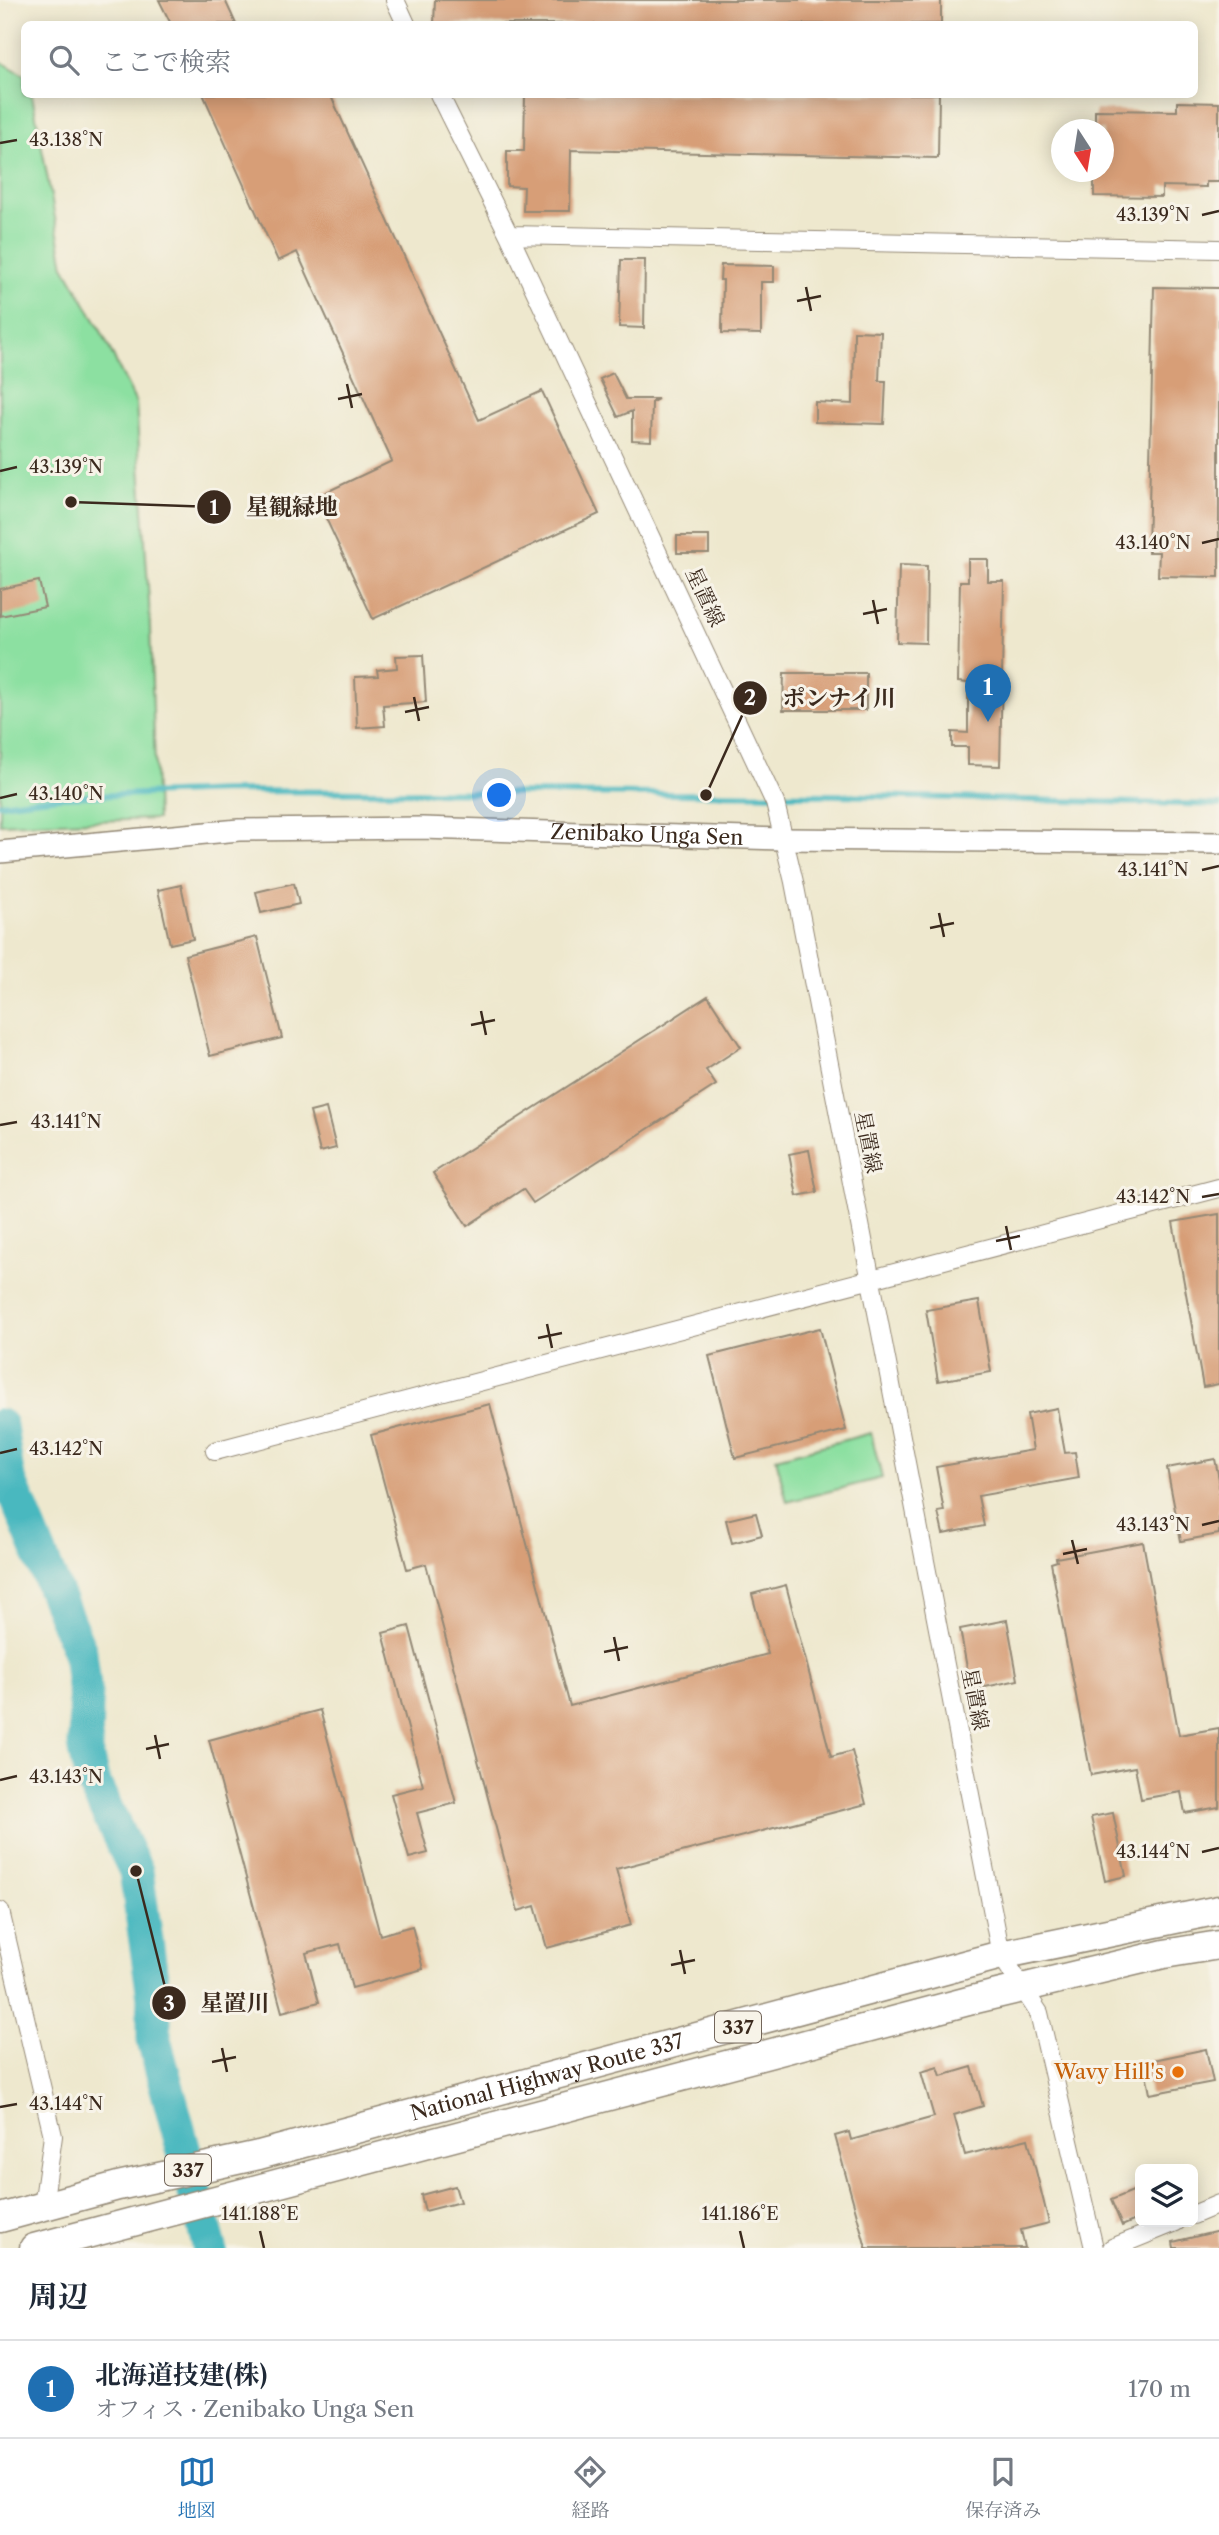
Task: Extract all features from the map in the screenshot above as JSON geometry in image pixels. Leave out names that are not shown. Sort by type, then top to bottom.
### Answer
[{"type":"highway","name":"National Highway Route 337","points":[[0,2218],[118,2186],[259,2155],[962,1968],[1001,1955],[1219,1910]]},
{"type":"highway","name":"National Highway Route 337","points":[[34,2248],[976,1999],[1164,1954],[1219,1945]]},
{"type":"street","points":[[395,0],[405,21]]},
{"type":"street","name":"星置線","points":[[441,98],[509,235],[775,803],[794,881],[1001,1955],[1039,2013],[1094,2248]]},
{"type":"street","points":[[509,235],[1219,249]]},
{"type":"street","name":"Zenibako Unga Sen","points":[[0,852],[265,830],[422,828],[782,839],[1219,844]]},
{"type":"street","points":[[215,1451],[1219,1188]]},
{"type":"street","points":[[0,1911],[53,2136],[43,2206]]},
{"type":"street","points":[[1198,2213],[1219,2204]]},
{"type":"street","points":[[1112,2248],[1164,2227]]},
{"type":"green space","points":[[0,61],[21,73],[21,98],[33,98],[64,266],[100,329],[136,403],[149,602],[157,819],[0,824]]},
{"type":"green space","points":[[871,1433],[882,1478],[787,1502],[776,1458]]},
{"type":"building","points":[[159,0],[225,0],[235,21],[170,21]]},
{"type":"building","points":[[435,0],[941,0],[941,21],[434,21]]},
{"type":"building","points":[[205,98],[332,98],[479,420],[542,391],[599,514],[373,619],[316,497],[392,461],[297,252],[278,261]]},
{"type":"building","points":[[525,98],[939,98],[938,158],[571,150],[570,211],[523,211],[524,187],[507,186],[507,151],[524,151]]},
{"type":"building","points":[[1177,102],[1219,103],[1219,182],[1206,182],[1206,187],[1162,186],[1162,197],[1094,196],[1094,182],[1114,182],[1114,119],[1095,119],[1095,110],[1177,111]]},
{"type":"building","points":[[621,260],[645,260],[644,328],[619,327]]},
{"type":"building","points":[[721,265],[774,266],[774,282],[761,282],[761,334],[722,333]]},
{"type":"building","points":[[1154,287],[1219,288],[1219,577],[1158,576],[1159,552],[1148,552]]},
{"type":"building","points":[[854,331],[881,332],[879,381],[886,381],[884,424],[815,422],[815,402],[853,404]]},
{"type":"building","points":[[613,373],[626,399],[658,399],[652,402],[651,441],[632,440],[632,411],[618,417],[600,379]]},
{"type":"building","points":[[677,536],[709,536],[709,553],[677,553]]},
{"type":"building","points":[[968,559],[988,559],[988,581],[1004,581],[1000,766],[968,765],[968,747],[952,747],[952,732],[968,733],[968,683],[958,682],[960,581],[968,581]]},
{"type":"building","points":[[899,565],[927,566],[926,643],[897,642]]},
{"type":"building","points":[[39,581],[45,607],[0,616],[0,589]]},
{"type":"building","points":[[423,655],[426,702],[383,705],[385,726],[357,728],[355,677],[378,676],[377,670],[397,668],[396,656]]},
{"type":"building","points":[[784,673],[866,673],[866,710],[783,710]]},
{"type":"building","points":[[294,883],[299,904],[261,913],[256,892]]},
{"type":"building","points":[[181,885],[193,939],[170,944],[158,890]]},
{"type":"building","points":[[257,937],[282,1038],[210,1056],[185,955]]},
{"type":"building","points":[[708,996],[741,1047],[706,1070],[716,1085],[533,1203],[523,1189],[467,1226],[433,1173]]},
{"type":"building","points":[[326,1108],[336,1148],[320,1152],[310,1112]]},
{"type":"building","points":[[809,1150],[817,1192],[797,1196],[789,1154]]},
{"type":"building","points":[[1219,1214],[1219,1384],[1203,1387],[1173,1222]]},
{"type":"building","points":[[979,1301],[991,1372],[938,1381],[926,1310]]},
{"type":"building","points":[[820,1328],[846,1430],[735,1458],[709,1356]]},
{"type":"building","points":[[490,1404],[570,1706],[768,1654],[752,1594],[786,1585],[831,1757],[852,1751],[866,1804],[616,1869],[631,1925],[547,1948],[535,1906],[518,1911],[426,1564],[407,1569],[371,1435]]},
{"type":"building","points":[[1057,1408],[1065,1453],[1075,1452],[1079,1478],[978,1496],[984,1526],[943,1534],[938,1512],[944,1511],[936,1467],[1033,1450],[1027,1414]]},
{"type":"building","points":[[1215,1459],[1219,1479],[1219,1534],[1181,1541],[1167,1468]]},
{"type":"building","points":[[756,1513],[762,1535],[732,1543],[726,1520]]},
{"type":"building","points":[[1143,1542],[1179,1735],[1219,1728],[1219,1807],[1185,1813],[1181,1792],[1141,1799],[1135,1767],[1091,1775],[1051,1563],[1057,1561],[1056,1558]]},
{"type":"building","points":[[1007,1620],[1018,1680],[971,1690],[960,1629]]},
{"type":"building","points":[[409,1626],[456,1803],[417,1813],[428,1853],[409,1858],[391,1794],[423,1786],[383,1633]]},
{"type":"building","points":[[320,1710],[380,1935],[412,1926],[423,1969],[352,1988],[340,1944],[306,1953],[319,2002],[282,2012],[209,1740]]},
{"type":"building","points":[[1113,1813],[1126,1876],[1105,1881],[1091,1817]]},
{"type":"building","name":"Wavy Hill's","points":[[1206,2049],[1213,2082],[1150,2094],[1144,2062]]},
{"type":"building","points":[[938,2067],[941,2076],[972,2067],[983,2106],[954,2115],[965,2155],[1028,2139],[1049,2223],[1021,2230],[1025,2248],[866,2248],[835,2136],[849,2132],[851,2140],[934,2117],[921,2072]]},
{"type":"building","points":[[455,2186],[460,2202],[425,2211],[421,2195]]},
{"type":"building","points":[[1135,2190],[1135,2220],[1122,2226],[1111,2200]]},
{"type":"building","points":[[1219,2231],[1219,2248],[1174,2248],[1173,2242]]},
{"type":"waterway","points":[[0,804],[58,797],[229,791],[835,795],[1219,805]]},
{"type":"waterway","points":[[0,1426],[7,1475],[80,1652],[86,1704],[85,1750],[92,1780],[136,1871],[154,1997],[154,2040],[210,2248]]},
{"type":"place","name":"星観緑地","points":[[71,502]]},
{"type":"place","name":"北海道技建(株)","points":[[988,722]]},
{"type":"place","name":"ポンナイ川","points":[[706,795]]},
{"type":"place","name":"星置川","points":[[136,1871]]},
{"type":"place","name":"Wavy Hill's","points":[[1178,2072]]}]
